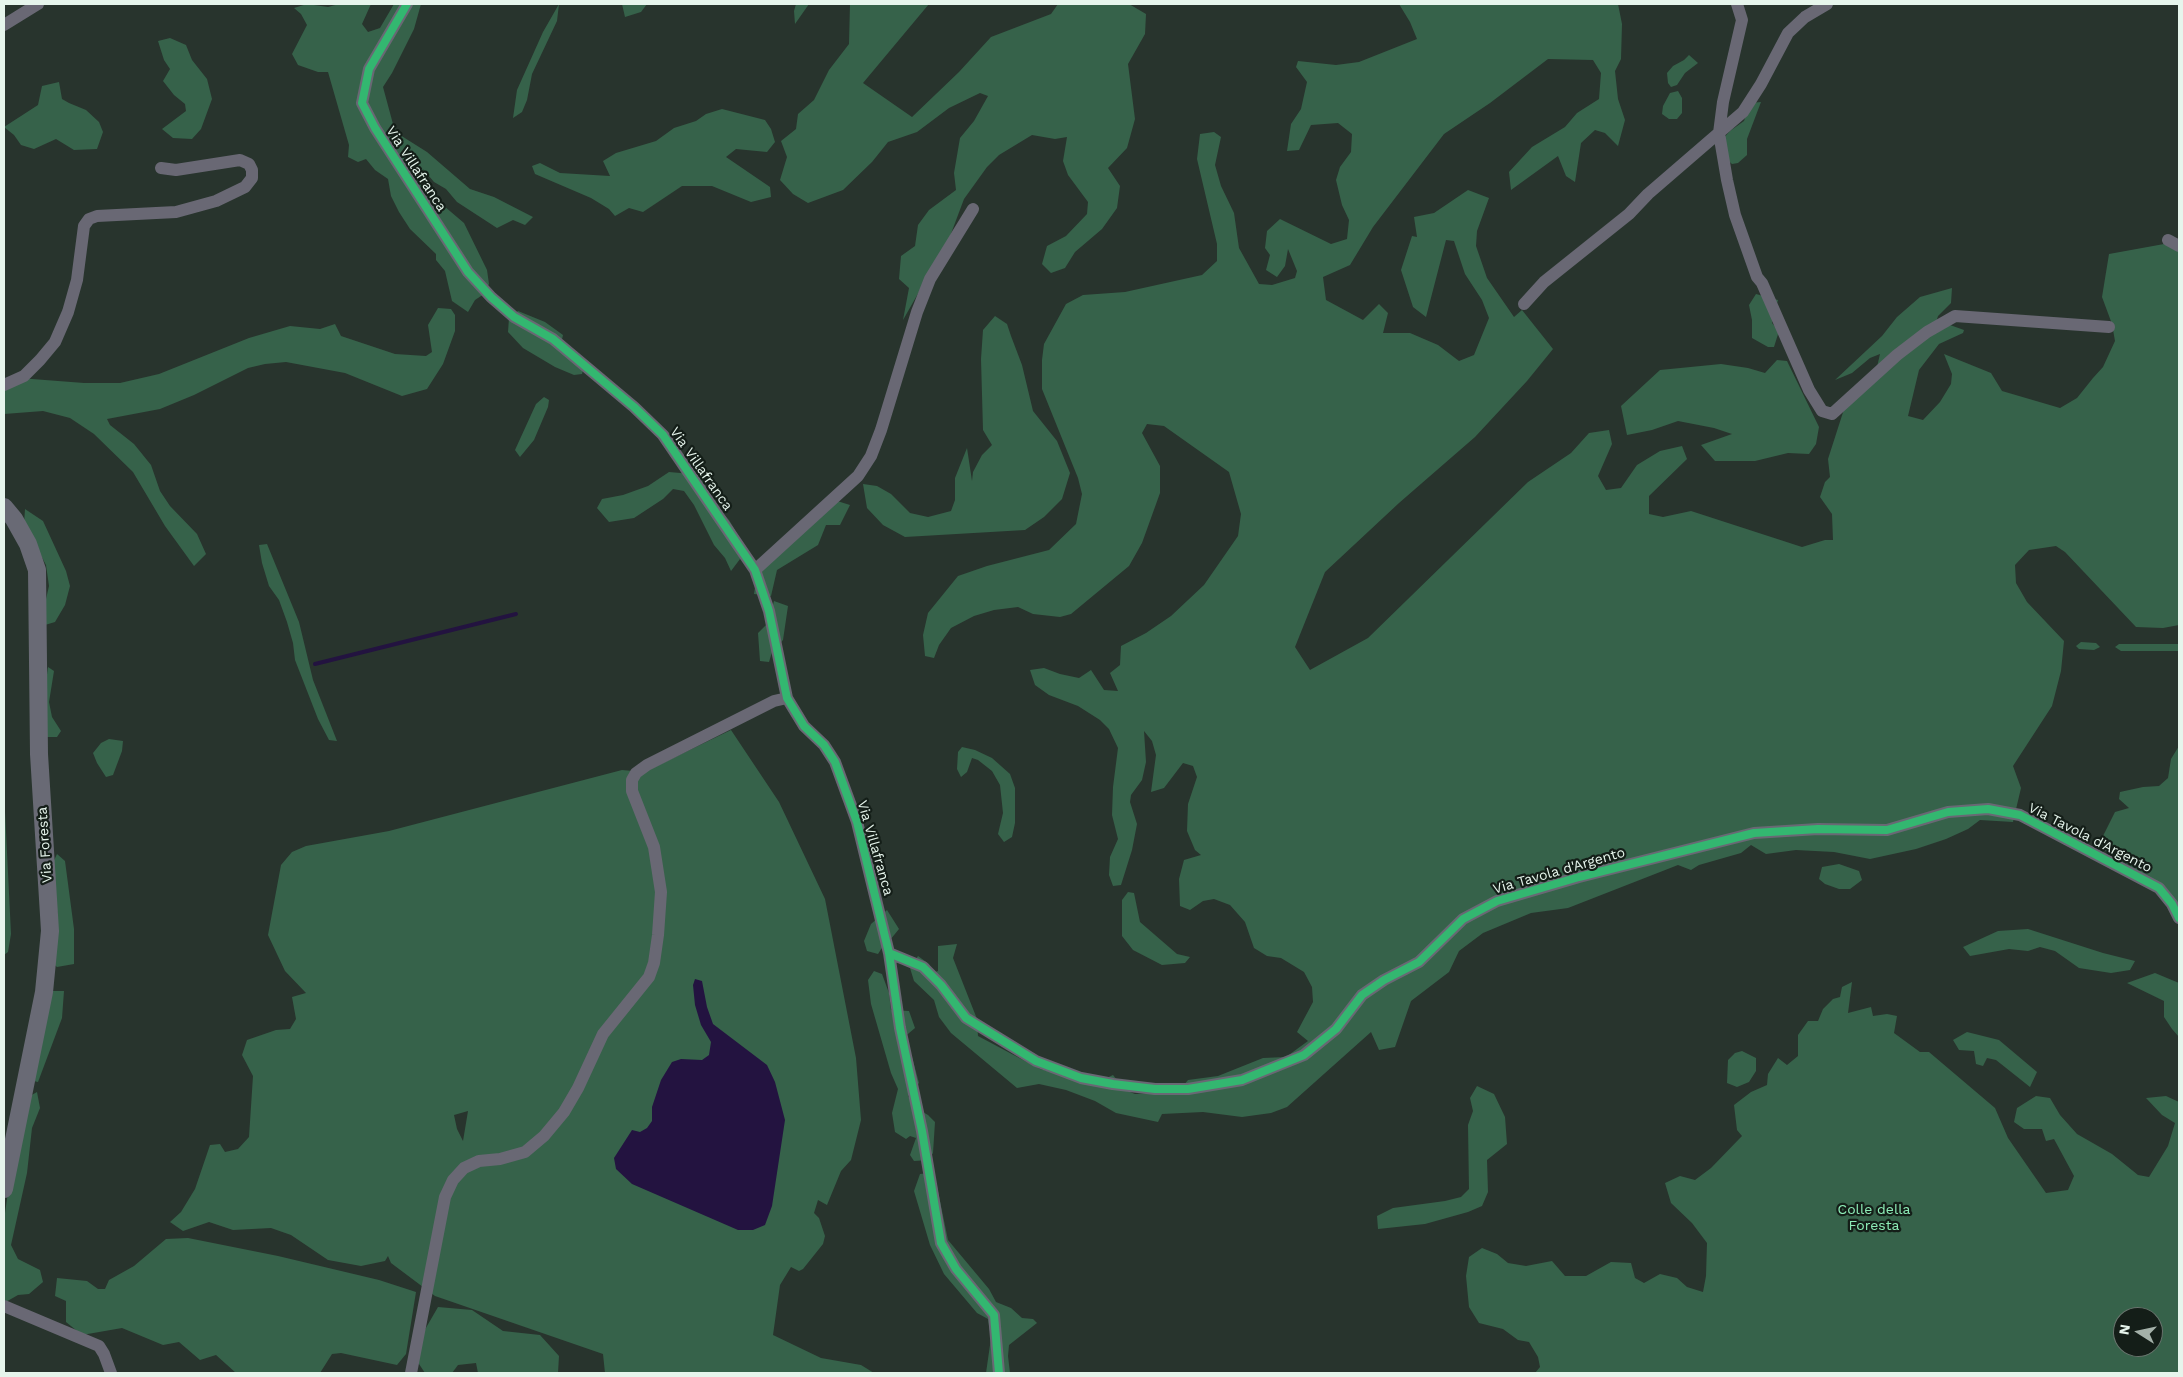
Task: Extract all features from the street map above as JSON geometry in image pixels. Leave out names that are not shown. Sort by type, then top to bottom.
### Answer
[{"type":"main road","name":"Via Foresta","points":[[4,507],[14,519],[28,544],[37,570],[40,754],[50,931],[44,992],[4,1189]]},
{"type":"street","points":[[4,25],[38,4]]},
{"type":"street","name":"Via Villafranca","points":[[407,4],[369,69],[362,103],[375,128],[468,272],[491,297],[514,317],[553,339],[663,435],[755,570],[769,611],[787,698],[804,726],[824,746],[835,762],[857,822],[889,953],[900,1028],[922,1131],[941,1243],[956,1269],[994,1315],[999,1373]]},
{"type":"street","points":[[1737,4],[1742,20],[1723,102],[1720,133],[1735,215],[1757,277],[1762,284],[1809,390],[1822,412],[1832,414],[1897,355],[1927,332],[1955,316],[2109,327]]},
{"type":"street","points":[[1524,304],[1544,282],[1629,214],[1648,194],[1743,112],[1761,84],[1788,33],[1805,17],[1827,4]]},
{"type":"street","points":[[4,385],[24,376],[55,342],[68,312],[77,280],[84,226],[89,220],[97,216],[176,212],[216,201],[245,186],[252,178],[252,170],[249,164],[240,160],[176,170],[161,168]]},
{"type":"street","points":[[755,570],[852,482],[872,456],[917,312],[930,279],[974,209]]},
{"type":"street","points":[[411,1373],[445,1197],[453,1180],[464,1168],[478,1161],[500,1159],[525,1152],[544,1136],[564,1112],[603,1034],[649,977],[654,963],[658,935],[661,892],[654,847],[632,791],[632,780],[636,773],[646,765],[774,702],[787,698]]},
{"type":"street","name":"Via Tavola d'Argento","points":[[889,953],[923,967],[941,985],[966,1018],[1036,1061],[1081,1078],[1113,1084],[1155,1089],[1188,1089],[1242,1080],[1304,1055],[1336,1029],[1362,995],[1384,980],[1419,962],[1463,919],[1497,901],[1579,877],[1754,833],[1818,830],[1887,830],[1948,812],[1988,809],[2020,815],[2159,888],[2172,904],[2179,918]]},
{"type":"street","points":[[4,1306],[98,1346],[104,1354],[111,1373]]},
{"type":"green space","points":[[307,4],[328,7],[339,4],[371,4],[362,24],[368,32],[380,28],[394,4],[421,4],[414,29],[383,87],[393,124],[400,135],[427,152],[470,189],[494,197],[533,217],[525,225],[513,220],[497,228],[457,202],[446,189],[434,182],[423,169],[427,180],[444,206],[464,223],[487,270],[489,284],[484,294],[475,300],[468,312],[452,301],[445,271],[436,260],[436,254],[410,229],[399,212],[391,196],[388,179],[375,170],[366,159],[358,162],[348,157],[349,145],[328,72],[318,72],[298,65],[292,54],[307,25],[301,14],[294,8]]},
{"type":"green space","points":[[559,4],[557,21],[532,74],[527,100],[522,112],[513,118],[517,90],[543,32]]},
{"type":"green space","points":[[622,4],[647,4],[641,12],[625,17]]},
{"type":"green space","points":[[796,4],[809,4],[795,24],[794,11]]},
{"type":"green space","points":[[850,4],[929,4],[863,83],[912,117],[959,72],[991,37],[1051,14],[1058,4],[1129,4],[1146,14],[1145,34],[1128,64],[1135,119],[1127,148],[1108,168],[1120,186],[1117,208],[1102,229],[1075,252],[1065,268],[1051,273],[1042,264],[1047,246],[1066,236],[1087,214],[1088,202],[1068,175],[1063,161],[1067,137],[1055,139],[1032,135],[999,155],[987,167],[964,199],[949,239],[903,320],[909,288],[899,279],[901,256],[915,246],[918,225],[929,210],[956,190],[954,173],[960,138],[974,121],[988,96],[980,93],[949,108],[917,132],[888,142],[872,162],[843,190],[808,203],[793,194],[780,180],[787,157],[781,141],[796,129],[798,114],[814,100],[829,70],[849,44]]},
{"type":"green space","points":[[1399,4],[1618,4],[1622,24],[1621,59],[1615,71],[1618,99],[1625,120],[1618,146],[1605,133],[1595,130],[1581,143],[1575,182],[1566,176],[1558,156],[1511,190],[1509,172],[1532,147],[1565,127],[1577,113],[1599,99],[1601,73],[1593,60],[1548,59],[1490,103],[1444,134],[1373,227],[1350,265],[1323,277],[1326,300],[1363,320],[1379,304],[1388,313],[1383,333],[1410,333],[1438,345],[1459,361],[1474,355],[1489,318],[1482,300],[1465,274],[1454,241],[1446,240],[1426,317],[1413,307],[1401,270],[1412,236],[1417,237],[1414,217],[1434,213],[1468,190],[1489,198],[1477,231],[1476,246],[1487,278],[1514,317],[1522,310],[1553,349],[1527,381],[1475,437],[1399,503],[1325,572],[1295,647],[1310,670],[1368,638],[1528,482],[1571,453],[1589,433],[1609,430],[1612,444],[1598,476],[1606,490],[1621,488],[1637,465],[1660,451],[1682,446],[1687,459],[1649,496],[1649,514],[1663,517],[1691,511],[1802,547],[1825,540],[1833,540],[1832,514],[1820,497],[1825,482],[1830,477],[1828,459],[1846,403],[1877,367],[1880,354],[1870,358],[1852,373],[1835,380],[1882,336],[1897,317],[1920,297],[1952,288],[1951,303],[1938,316],[1934,329],[1950,325],[1964,330],[1963,333],[1939,344],[1919,370],[1908,416],[1923,420],[1940,402],[1951,384],[1952,374],[1944,354],[1991,373],[2002,391],[2060,408],[2077,398],[2103,367],[2115,341],[2112,324],[2102,297],[2109,254],[2164,244],[2179,251],[2179,625],[2163,628],[2136,627],[2065,552],[2056,546],[2029,550],[2015,565],[2016,583],[2027,602],[2064,641],[2061,671],[2052,706],[2013,766],[2021,788],[2013,822],[1980,820],[1968,829],[1946,839],[1916,849],[1870,859],[1834,852],[1796,850],[1766,854],[1751,845],[1741,853],[1699,865],[1691,870],[1678,865],[1568,908],[1531,913],[1483,933],[1459,951],[1449,972],[1411,1001],[1395,1047],[1379,1050],[1371,1032],[1287,1107],[1271,1113],[1242,1117],[1203,1112],[1162,1114],[1158,1122],[1116,1113],[1095,1101],[1066,1090],[1039,1084],[1017,1088],[951,1033],[939,1017],[934,1000],[914,981],[910,968],[918,956],[929,964],[933,973],[938,971],[938,946],[957,944],[953,958],[977,1019],[978,1036],[1040,1069],[1096,1083],[1113,1075],[1125,1090],[1135,1094],[1178,1092],[1188,1080],[1218,1076],[1263,1058],[1286,1057],[1308,1041],[1297,1032],[1313,1002],[1312,987],[1304,972],[1281,958],[1267,956],[1254,948],[1245,922],[1230,905],[1214,899],[1203,901],[1190,910],[1180,906],[1179,879],[1184,860],[1201,855],[1195,850],[1187,831],[1188,804],[1197,777],[1193,766],[1183,763],[1164,788],[1151,792],[1156,755],[1152,741],[1144,731],[1146,762],[1142,780],[1131,795],[1130,802],[1137,824],[1132,850],[1121,885],[1113,886],[1109,875],[1110,857],[1118,839],[1112,815],[1113,787],[1118,748],[1109,729],[1100,720],[1078,706],[1049,695],[1035,685],[1030,670],[1044,668],[1079,678],[1091,670],[1104,690],[1118,691],[1110,673],[1120,665],[1121,646],[1146,633],[1171,616],[1204,585],[1238,536],[1241,514],[1229,472],[1164,426],[1147,424],[1142,433],[1160,466],[1160,493],[1142,543],[1129,566],[1071,614],[1060,617],[1033,614],[1018,607],[994,610],[974,616],[951,628],[939,645],[934,658],[925,656],[923,635],[928,613],[958,576],[987,566],[1049,550],[1076,524],[1082,494],[1078,478],[1042,389],[1044,344],[1066,304],[1083,295],[1125,292],[1202,275],[1217,261],[1217,244],[1197,159],[1200,134],[1214,132],[1221,137],[1215,165],[1221,186],[1234,213],[1239,248],[1259,284],[1272,285],[1295,278],[1297,271],[1288,249],[1285,266],[1277,277],[1266,270],[1270,255],[1265,248],[1267,231],[1280,219],[1331,244],[1347,239],[1349,220],[1342,205],[1336,180],[1340,167],[1351,152],[1352,134],[1338,123],[1311,125],[1299,150],[1287,151],[1291,124],[1301,109],[1307,82],[1296,67],[1298,61],[1336,65],[1359,62],[1417,39],[1410,22]]},
{"type":"green space","points":[[170,38],[186,45],[192,60],[207,79],[212,99],[201,129],[192,139],[173,138],[162,129],[186,111],[185,104],[174,95],[163,81],[170,69],[164,60],[158,41]]},
{"type":"green space","points":[[1689,55],[1698,63],[1685,73],[1677,85],[1671,87],[1668,83],[1667,73],[1673,66]]},
{"type":"green space","points":[[59,82],[62,99],[86,110],[99,122],[103,132],[97,149],[74,150],[56,139],[34,149],[21,145],[14,135],[4,127],[38,105],[42,86]]},
{"type":"green space","points":[[1678,91],[1682,98],[1682,113],[1677,119],[1669,119],[1662,114],[1663,106],[1670,93]]},
{"type":"green space","points":[[1761,102],[1747,139],[1747,155],[1738,163],[1732,164],[1723,156],[1721,141],[1730,131],[1744,121],[1750,103]]},
{"type":"green space","points":[[722,109],[765,120],[771,129],[775,142],[767,152],[736,149],[726,157],[770,187],[771,197],[751,202],[712,186],[682,186],[643,212],[629,208],[615,216],[609,209],[591,198],[535,174],[532,166],[540,163],[560,173],[610,176],[603,161],[616,153],[656,141],[674,128],[696,121],[706,114]]},
{"type":"green space","points":[[1756,294],[1778,300],[1772,323],[1779,331],[1774,347],[1768,347],[1752,338],[1752,320],[1749,305]]},
{"type":"green space","points":[[438,308],[451,309],[455,315],[455,331],[443,364],[427,389],[402,396],[345,373],[286,362],[248,368],[194,395],[160,409],[107,419],[110,425],[134,444],[151,465],[160,491],[170,506],[197,534],[206,554],[194,566],[165,526],[133,472],[94,434],[70,418],[43,411],[4,414],[4,380],[19,378],[84,383],[120,383],[159,374],[249,338],[290,326],[320,329],[335,324],[341,336],[395,354],[426,356],[432,352],[428,325]]},
{"type":"green space","points":[[518,311],[545,322],[563,335],[561,344],[583,370],[582,374],[574,375],[555,367],[523,348],[508,332],[509,318]]},
{"type":"green space","points":[[995,316],[1007,324],[1022,365],[1033,411],[1057,441],[1070,473],[1062,499],[1044,517],[1025,530],[905,537],[883,525],[867,508],[863,484],[877,486],[891,494],[910,513],[928,517],[951,511],[955,500],[955,478],[967,448],[972,481],[973,472],[982,455],[992,445],[983,430],[981,359],[983,330]]},
{"type":"green space","points":[[1777,360],[1787,361],[1819,427],[1816,444],[1809,454],[1788,453],[1755,461],[1715,461],[1701,445],[1732,434],[1714,428],[1678,421],[1652,430],[1627,435],[1621,406],[1660,370],[1721,364],[1765,373]]},
{"type":"green space","points":[[544,397],[549,400],[548,407],[534,440],[520,457],[515,450],[536,404]]},
{"type":"green space","points":[[669,472],[703,475],[708,498],[729,520],[735,530],[740,559],[731,571],[725,558],[714,545],[694,505],[684,491],[673,489],[663,499],[634,518],[609,522],[597,508],[602,499],[623,495],[648,486]]},
{"type":"green space","points":[[834,500],[850,505],[840,525],[826,525],[818,545],[777,570],[771,596],[754,594],[757,574]]},
{"type":"green space","points":[[25,509],[43,521],[66,571],[70,586],[65,605],[55,622],[45,625],[43,612],[49,586],[46,565],[24,524]]},
{"type":"green space","points":[[267,544],[299,622],[313,680],[337,741],[329,740],[318,719],[295,660],[293,643],[287,622],[279,600],[269,586],[262,563],[259,545]]},
{"type":"green space","points":[[774,601],[788,606],[783,640],[772,652],[769,662],[760,661],[758,633],[768,623]]},
{"type":"green space","points":[[2081,642],[2096,643],[2100,647],[2094,650],[2079,649],[2076,646]]},
{"type":"green space","points":[[2119,644],[2179,644],[2179,651],[2121,651],[2115,647]]},
{"type":"green space","points":[[48,667],[54,671],[49,702],[52,717],[61,731],[57,737],[46,737],[45,689]]},
{"type":"green space","points":[[731,730],[779,802],[825,899],[856,1058],[861,1120],[851,1160],[841,1171],[827,1205],[818,1200],[814,1213],[819,1218],[825,1236],[823,1244],[803,1269],[799,1271],[791,1267],[780,1285],[773,1335],[821,1358],[861,1365],[874,1373],[605,1373],[603,1354],[435,1296],[391,1263],[388,1256],[385,1261],[361,1266],[328,1260],[291,1235],[271,1228],[233,1230],[209,1222],[183,1231],[170,1222],[181,1212],[195,1189],[210,1145],[220,1144],[225,1152],[238,1149],[249,1137],[253,1076],[242,1055],[247,1040],[276,1030],[290,1029],[296,1019],[292,997],[306,993],[285,971],[268,935],[281,865],[292,852],[306,846],[389,831],[622,770],[644,772]],"holes":[[[468,1111],[463,1141],[457,1129],[454,1115]]]},
{"type":"green space","points":[[109,739],[123,741],[122,751],[113,775],[106,777],[93,753],[101,743]]},
{"type":"green space","points":[[2179,746],[2179,904],[2163,887],[2098,846],[2115,812],[2129,808],[2119,799],[2120,792],[2159,786],[2168,778],[2171,759]]},
{"type":"green space","points":[[962,747],[975,750],[992,758],[1010,774],[1015,788],[1015,823],[1012,837],[1004,842],[998,834],[1003,813],[1000,785],[992,771],[978,760],[972,758],[967,772],[961,777],[957,769],[958,752]]},
{"type":"green space","points":[[4,791],[11,934],[8,952],[4,955]]},
{"type":"green space","points":[[57,854],[65,861],[74,929],[74,964],[57,967],[52,963],[58,918],[51,867]]},
{"type":"green space","points":[[1839,864],[1859,871],[1862,880],[1850,889],[1839,889],[1825,884],[1819,879],[1822,867]]},
{"type":"green space","points":[[1128,892],[1134,893],[1140,922],[1177,954],[1190,957],[1185,963],[1162,965],[1133,950],[1122,936],[1122,900]]},
{"type":"green space","points":[[887,910],[899,929],[885,943],[878,954],[867,951],[864,941],[871,924]]},
{"type":"green space","points":[[2028,929],[2103,953],[2135,961],[2130,970],[2111,973],[2079,968],[2055,951],[2040,947],[2028,951],[2009,949],[1970,956],[1963,947],[1998,931]]},
{"type":"green space","points":[[874,971],[882,974],[889,993],[891,1010],[909,1011],[915,1028],[902,1039],[912,1057],[919,1083],[908,1096],[914,1107],[928,1115],[935,1122],[933,1153],[929,1160],[914,1161],[910,1155],[916,1138],[910,1136],[906,1139],[895,1132],[892,1113],[898,1089],[891,1073],[871,1004],[868,980]]},
{"type":"green space","points":[[2155,973],[2179,983],[2179,1037],[2164,1017],[2164,1001],[2127,983]]},
{"type":"green space","name":"Colle della Foresta","points":[[1852,982],[1848,1013],[1871,1007],[1873,1016],[1887,1014],[1897,1016],[1894,1033],[1920,1052],[1929,1052],[1995,1108],[2008,1138],[2046,1193],[2068,1190],[2074,1176],[2054,1139],[2046,1141],[2042,1129],[2024,1129],[2014,1122],[2017,1108],[2036,1096],[2050,1098],[2060,1115],[2077,1134],[2112,1154],[2138,1175],[2149,1177],[2168,1146],[2175,1123],[2162,1115],[2146,1098],[2166,1096],[2179,1102],[2179,1373],[1535,1373],[1540,1367],[1538,1357],[1529,1342],[1518,1340],[1503,1329],[1479,1323],[1469,1307],[1466,1276],[1469,1257],[1482,1248],[1497,1254],[1508,1263],[1526,1266],[1552,1261],[1565,1276],[1586,1276],[1611,1262],[1631,1263],[1635,1278],[1644,1283],[1660,1274],[1677,1278],[1687,1287],[1703,1292],[1706,1276],[1707,1243],[1692,1223],[1671,1203],[1665,1183],[1680,1176],[1695,1180],[1711,1168],[1742,1136],[1737,1130],[1734,1105],[1751,1092],[1767,1085],[1768,1074],[1778,1058],[1787,1065],[1798,1056],[1798,1035],[1808,1021],[1818,1021],[1823,1009],[1833,999],[1840,997],[1842,987]]},
{"type":"green space","points":[[53,991],[64,991],[62,1018],[38,1082],[29,1080]]},
{"type":"green space","points":[[1967,1032],[1999,1040],[2037,1072],[2030,1087],[1996,1060],[1987,1058],[1983,1066],[1976,1064],[1974,1051],[1959,1050],[1953,1040]]},
{"type":"green space","points":[[1742,1051],[1756,1058],[1756,1071],[1749,1082],[1737,1087],[1727,1083],[1728,1060],[1735,1053]]},
{"type":"green space","points":[[1477,1086],[1494,1094],[1505,1117],[1507,1144],[1487,1160],[1488,1192],[1482,1206],[1468,1212],[1425,1224],[1378,1229],[1377,1216],[1393,1208],[1461,1197],[1469,1189],[1468,1125],[1473,1111],[1470,1098]]},
{"type":"green space","points":[[37,1092],[40,1108],[32,1128],[27,1173],[11,1245],[18,1259],[40,1270],[43,1282],[29,1294],[18,1295],[4,1303],[4,1220],[21,1101]]},
{"type":"green space","points":[[930,1173],[935,1177],[948,1240],[989,1289],[996,1302],[1011,1308],[1022,1318],[1033,1319],[1037,1323],[1009,1345],[1010,1373],[986,1373],[991,1338],[988,1319],[977,1313],[944,1274],[930,1245],[914,1191],[920,1174]]},
{"type":"green space","points":[[188,1238],[278,1256],[379,1280],[416,1292],[406,1354],[397,1365],[341,1353],[332,1354],[320,1373],[236,1373],[216,1355],[200,1360],[179,1342],[163,1345],[122,1328],[82,1335],[66,1322],[66,1301],[55,1296],[57,1278],[87,1281],[98,1289],[105,1289],[109,1280],[134,1266],[166,1239]]},
{"type":"green space","points":[[438,1307],[472,1310],[503,1331],[540,1335],[559,1356],[558,1373],[478,1373],[476,1363],[458,1365],[452,1373],[425,1373],[417,1361],[423,1333]]},
{"type":"shaded area","points":[[695,979],[702,981],[707,1007],[713,1024],[767,1065],[775,1082],[785,1120],[772,1206],[765,1225],[753,1230],[738,1230],[632,1184],[616,1169],[614,1158],[632,1130],[640,1132],[647,1128],[652,1121],[652,1107],[661,1080],[672,1062],[681,1059],[702,1060],[709,1055],[711,1042],[701,1025],[695,1005],[693,985]]},
{"type":"waterway","points":[[315,664],[516,614]]},
{"type":"cycle path","points":[[407,4],[369,69],[362,103],[375,128],[468,272],[491,297],[514,317],[553,339],[634,407],[663,435],[755,570],[769,611],[787,698],[804,726],[824,745],[835,762],[857,822],[889,953],[900,1028],[922,1131],[941,1243],[956,1269],[994,1315],[999,1373]]},
{"type":"cycle path","points":[[889,953],[923,967],[941,985],[966,1018],[1036,1061],[1081,1078],[1113,1084],[1155,1089],[1188,1089],[1242,1080],[1304,1055],[1336,1029],[1362,995],[1384,980],[1419,962],[1463,919],[1497,901],[1579,877],[1754,833],[1818,829],[1887,830],[1948,812],[1988,809],[2020,815],[2159,888],[2172,904],[2179,918]]}]
